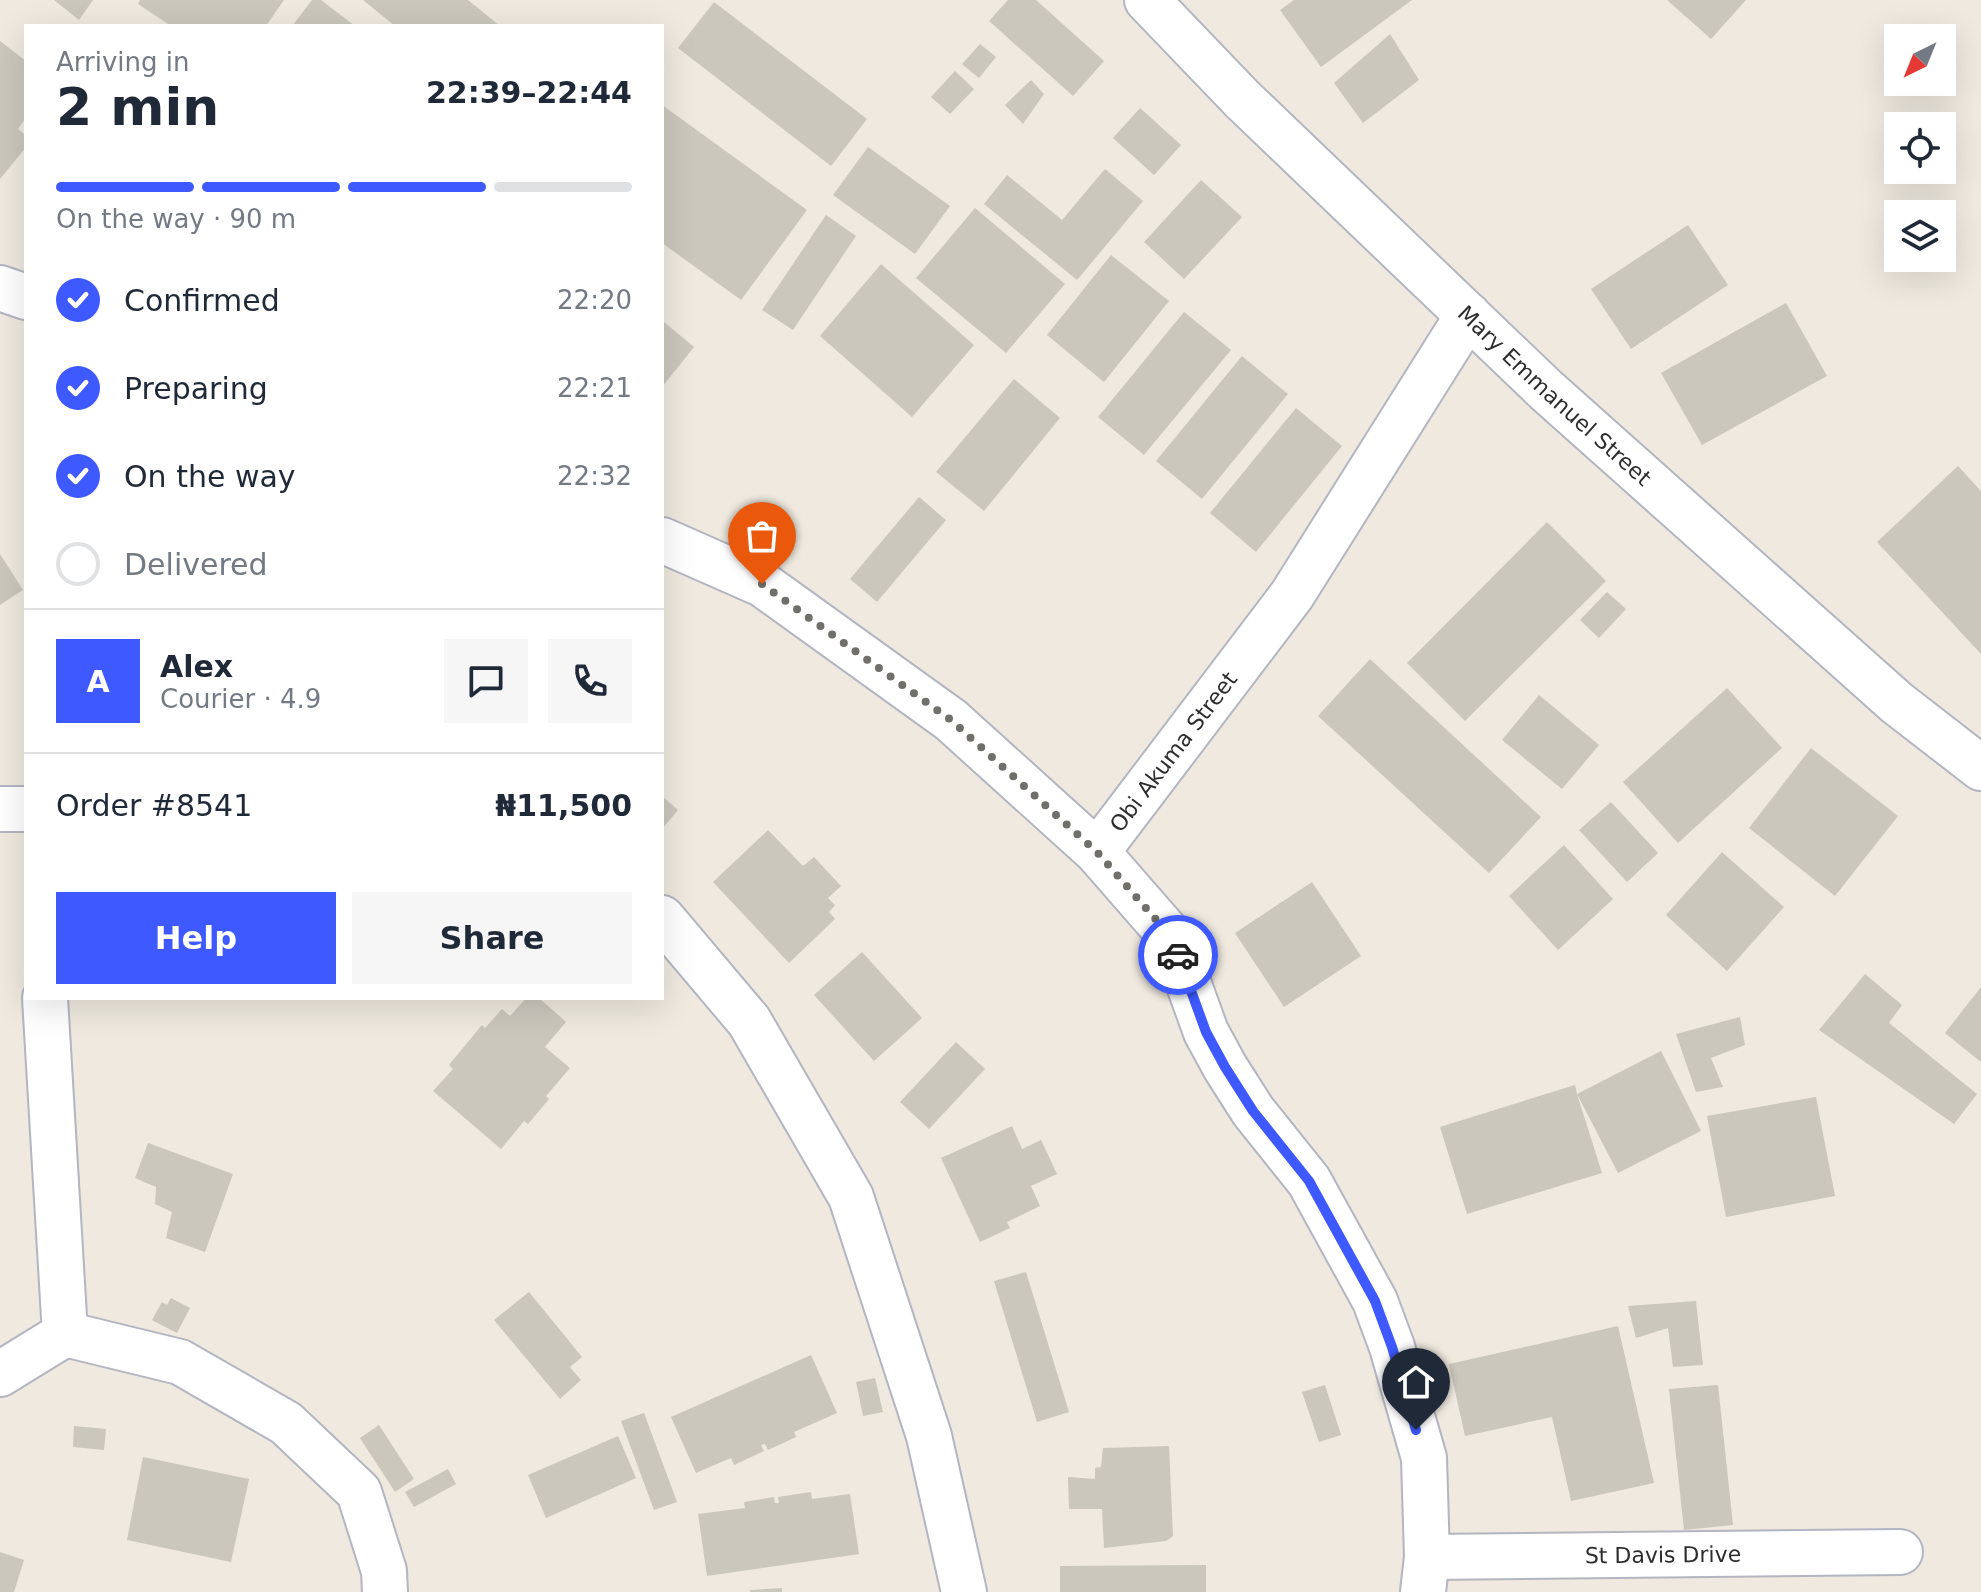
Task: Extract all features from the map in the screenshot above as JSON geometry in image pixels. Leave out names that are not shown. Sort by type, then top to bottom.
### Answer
[{"type":"street","name":"Mary Emmanuel Street","points":[[1147,0],[1242,99],[1546,390],[1897,703],[1981,768]]},
{"type":"street","points":[[0,288],[24,296]]},
{"type":"street","name":"Obi Akuma Street","points":[[1425,1575],[1424,1458],[1392,1347],[1375,1301],[1309,1181],[1253,1111],[1225,1067],[1206,1032],[1172,938],[1097,852],[1292,595],[1468,315]]},
{"type":"street","points":[[664,541],[762,584],[951,720],[1097,852]]},
{"type":"street","points":[[0,809],[24,809]]},
{"type":"street","points":[[664,920],[749,1021],[851,1197],[929,1436],[964,1592]]},
{"type":"street","points":[[45,1000],[65,1334]]},
{"type":"street","points":[[0,1374],[65,1334],[180,1362],[286,1423],[359,1492],[384,1571],[385,1592]]},
{"type":"street","name":"St Davis Drive","points":[[1425,1575],[1900,1552]]},
{"type":"building","points":[[54,0],[93,0],[79,20]]},
{"type":"building","points":[[140,0],[284,0],[267,24],[168,24],[138,4]]},
{"type":"building","points":[[312,0],[321,0],[352,24],[294,24]]},
{"type":"building","points":[[363,0],[468,0],[498,24],[393,24]]},
{"type":"building","points":[[1008,0],[1036,0],[1104,61],[1073,96],[989,21]]},
{"type":"building","points":[[1294,0],[1412,0],[1321,67],[1280,10]]},
{"type":"building","points":[[1667,0],[1746,0],[1711,39]]},
{"type":"building","points":[[714,2],[867,119],[831,166],[678,48]]},
{"type":"building","points":[[1390,34],[1419,80],[1363,123],[1334,83]]},
{"type":"building","points":[[0,41],[24,59],[24,120],[18,129],[24,134],[24,149],[0,179]]},
{"type":"building","points":[[980,44],[996,57],[979,78],[962,64]]},
{"type":"building","points":[[955,71],[974,89],[950,114],[931,97]]},
{"type":"building","points":[[1031,80],[1044,94],[1023,124],[1005,105]]},
{"type":"building","points":[[664,106],[807,210],[741,300],[664,244]]},
{"type":"building","points":[[1140,108],[1181,145],[1154,175],[1113,138]]},
{"type":"building","points":[[868,147],[950,206],[915,254],[833,195]]},
{"type":"building","points":[[1105,169],[1143,201],[1077,280],[984,204],[1007,175],[1062,220]]},
{"type":"building","points":[[1201,180],[1242,217],[1184,279],[1144,242]]},
{"type":"building","points":[[975,208],[1065,284],[1006,353],[916,278]]},
{"type":"building","points":[[826,215],[856,236],[793,330],[762,310]]},
{"type":"building","points":[[1688,225],[1728,285],[1631,349],[1591,289]]},
{"type":"building","points":[[1111,255],[1169,301],[1104,382],[1047,335]]},
{"type":"building","points":[[881,264],[974,345],[912,417],[820,336]]},
{"type":"building","points":[[1786,303],[1827,376],[1702,445],[1661,373]]},
{"type":"building","points":[[1184,312],[1231,350],[1144,455],[1098,417]]},
{"type":"building","points":[[664,322],[694,347],[664,384]]},
{"type":"building","points":[[1242,356],[1288,394],[1202,499],[1156,461]]},
{"type":"building","points":[[1014,379],[1060,418],[984,511],[936,472]]},
{"type":"building","points":[[1296,408],[1342,446],[1256,552],[1210,513]]},
{"type":"building","points":[[1958,466],[1981,491],[1981,654],[1877,542]]},
{"type":"building","points":[[919,497],[946,520],[877,602],[850,579]]},
{"type":"building","points":[[1547,522],[1606,581],[1465,721],[1407,663]]},
{"type":"building","points":[[0,554],[23,590],[0,605]]},
{"type":"building","points":[[1607,592],[1626,609],[1599,638],[1580,620]]},
{"type":"building","points":[[1370,659],[1541,817],[1489,873],[1318,716]]},
{"type":"building","points":[[1727,688],[1782,748],[1678,843],[1623,782]]},
{"type":"building","points":[[1539,695],[1599,745],[1562,789],[1502,740]]},
{"type":"building","points":[[1811,748],[1898,816],[1835,896],[1749,828]]},
{"type":"building","points":[[664,798],[678,810],[664,827]]},
{"type":"building","points":[[1611,802],[1658,853],[1627,882],[1579,830]]},
{"type":"building","points":[[768,830],[803,866],[814,857],[841,886],[828,898],[835,905],[829,912],[835,919],[789,963],[713,882]]},
{"type":"building","points":[[1564,845],[1613,899],[1558,950],[1509,896]]},
{"type":"building","points":[[1722,852],[1784,907],[1727,971],[1666,915]]},
{"type":"building","points":[[1312,882],[1361,956],[1284,1007],[1235,933]]},
{"type":"building","points":[[862,952],[922,1018],[874,1061],[814,995]]},
{"type":"building","points":[[1865,974],[1902,1005],[1889,1023],[1977,1094],[1954,1124],[1819,1030]]},
{"type":"building","points":[[1981,987],[1981,1062],[1945,1033]]},
{"type":"building","points":[[524,1000],[541,1000],[566,1022],[545,1047],[570,1068],[528,1124],[524,1121],[501,1149],[433,1091],[453,1069],[449,1065],[482,1025],[485,1028],[502,1009],[510,1016]]},
{"type":"building","points":[[1740,1017],[1745,1045],[1711,1058],[1723,1087],[1696,1092],[1676,1034]]},
{"type":"building","points":[[956,1042],[985,1069],[929,1129],[900,1102]]},
{"type":"building","points":[[1661,1051],[1701,1131],[1618,1173],[1577,1094]]},
{"type":"building","points":[[1575,1085],[1602,1173],[1467,1214],[1440,1127]]},
{"type":"building","points":[[1816,1097],[1835,1196],[1726,1217],[1707,1116]]},
{"type":"building","points":[[1012,1126],[1022,1149],[1041,1140],[1057,1174],[1031,1186],[1040,1206],[1007,1222],[1010,1228],[980,1242],[941,1158]]},
{"type":"building","points":[[148,1143],[233,1174],[205,1252],[166,1238],[172,1212],[155,1204],[156,1187],[135,1178]]},
{"type":"building","points":[[1026,1272],[1069,1412],[1037,1422],[994,1281]]},
{"type":"building","points":[[529,1292],[582,1357],[570,1367],[581,1380],[560,1399],[494,1320]]},
{"type":"building","points":[[171,1298],[190,1308],[177,1333],[152,1320],[162,1302],[167,1305]]},
{"type":"building","points":[[1696,1301],[1703,1365],[1673,1367],[1668,1328],[1636,1338],[1628,1306]]},
{"type":"building","points":[[1618,1326],[1654,1483],[1571,1501],[1552,1417],[1465,1436],[1449,1364]]},
{"type":"building","points":[[811,1355],[837,1413],[794,1432],[796,1437],[768,1450],[765,1444],[761,1445],[764,1451],[734,1465],[731,1458],[696,1473],[671,1417]]},
{"type":"building","points":[[875,1378],[883,1412],[863,1416],[856,1382]]},
{"type":"building","points":[[1325,1385],[1341,1435],[1319,1442],[1302,1392]]},
{"type":"building","points":[[1718,1385],[1733,1525],[1684,1530],[1669,1389]]},
{"type":"building","points":[[644,1413],[677,1502],[654,1510],[621,1421]]},
{"type":"building","points":[[379,1425],[414,1479],[395,1492],[360,1438]]},
{"type":"building","points":[[74,1426],[106,1429],[104,1450],[73,1447]]},
{"type":"building","points":[[618,1436],[636,1478],[546,1518],[528,1475]]},
{"type":"building","points":[[1169,1446],[1173,1536],[1166,1541],[1104,1548],[1102,1509],[1069,1509],[1068,1477],[1095,1479],[1095,1468],[1101,1467],[1103,1448]]},
{"type":"building","points":[[143,1457],[249,1479],[231,1562],[127,1540]]},
{"type":"building","points":[[448,1469],[456,1484],[414,1507],[405,1492]]},
{"type":"building","points":[[811,1492],[812,1499],[850,1494],[859,1554],[707,1576],[698,1514],[745,1508],[744,1502],[774,1497],[775,1503],[779,1503],[778,1497]]},
{"type":"building","points":[[0,1552],[24,1560],[14,1592],[0,1592]]},
{"type":"building","points":[[1206,1565],[1206,1592],[1060,1592],[1060,1566]]},
{"type":"building","points":[[782,1588],[782,1592],[750,1592],[750,1590]]},
{"type":"way so far","points":[[762,584],[951,720],[1097,852],[1172,938],[1178,955]]},
{"type":"route","points":[[1178,955],[1206,1032],[1225,1067],[1253,1111],[1309,1181],[1375,1301],[1416,1430]]}]
